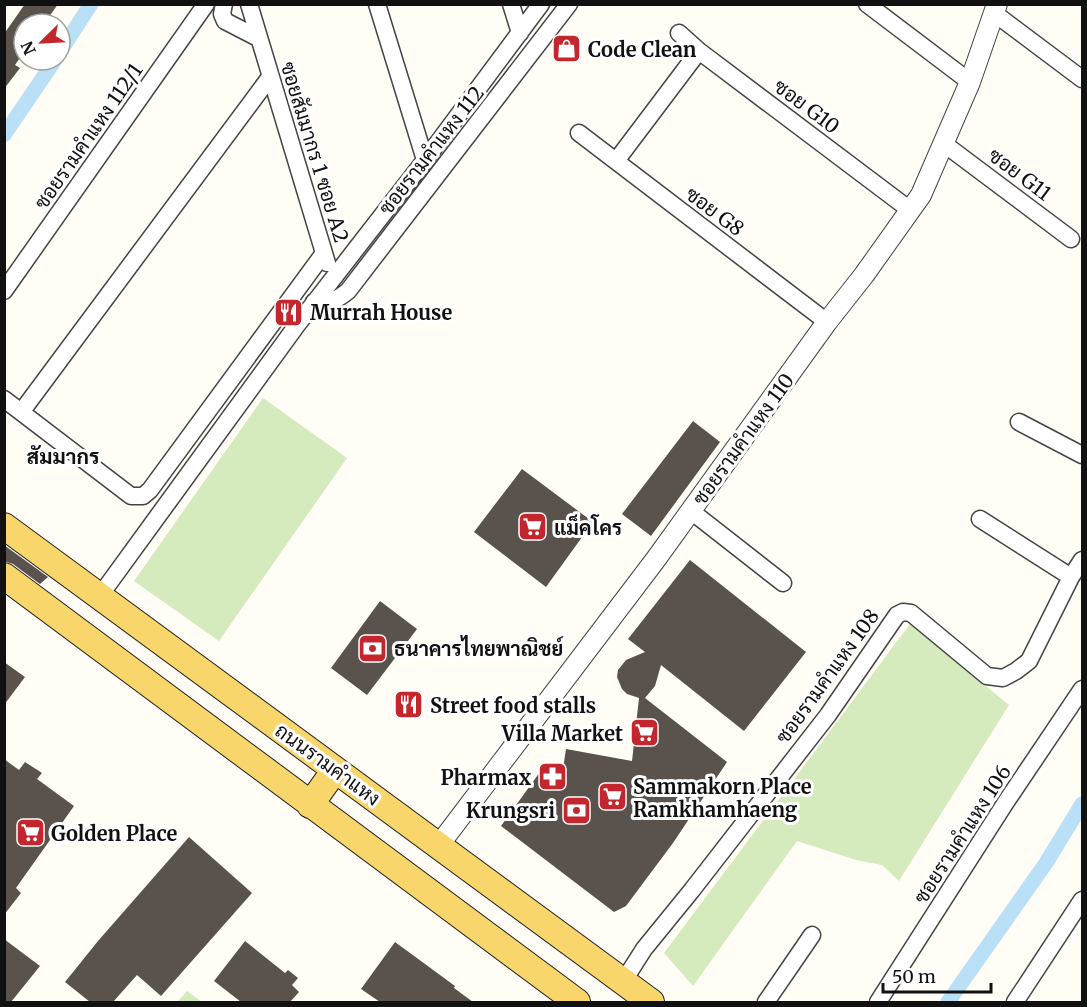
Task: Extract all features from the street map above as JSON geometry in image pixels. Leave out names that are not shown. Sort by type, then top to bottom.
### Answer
[{"type":"main road","name":"ถนนรามคำแหง","points":[[4,526],[651,1002]]},
{"type":"main road","points":[[4,576],[577,1002]]},
{"type":"main road","points":[[310,805],[335,770]]},
{"type":"street","name":"ซอยรามคำแหง 112/1","points":[[4,291],[206,4]]},
{"type":"street","points":[[224,4],[222,14],[225,21],[258,38]]},
{"type":"street","name":"ซอยสัมมากร 1 ซอย A2","points":[[249,4],[332,278]]},
{"type":"street","points":[[377,4],[425,160]]},
{"type":"street","points":[[511,4],[520,33]]},
{"type":"street","name":"ซอยรามคำแหง 112","points":[[314,302],[328,303],[337,300],[348,291],[424,195],[568,4]]},
{"type":"street","points":[[867,4],[970,82]]},
{"type":"street","points":[[539,8],[555,23]]},
{"type":"street","name":"ซอยรามคำแหง 112","points":[[99,597],[314,302],[406,185],[539,8]]},
{"type":"street","points":[[996,9],[1083,79]]},
{"type":"street","name":"ซอยรามคำแหง 110","points":[[439,845],[691,511],[921,195],[970,82],[996,9]]},
{"type":"street","name":"ซอย G10","points":[[679,33],[699,51],[910,210]]},
{"type":"street","points":[[616,161],[699,51]]},
{"type":"street","points":[[22,411],[270,77]]},
{"type":"street","name":"ซอย G8","points":[[579,133],[827,322]]},
{"type":"street","name":"ซอย G11","points":[[943,143],[1071,239]]},
{"type":"street","points":[[406,185],[424,195]]},
{"type":"street","points":[[4,399],[131,496],[143,496],[150,490],[324,254]]},
{"type":"street","points":[[1019,422],[1083,454]]},
{"type":"street","points":[[691,511],[783,583]]},
{"type":"street","points":[[980,519],[1071,577]]},
{"type":"street","name":"ซอยรามคำแหง 108","points":[[623,982],[644,949],[828,715],[897,615],[903,612],[911,613],[987,676],[1003,678],[1029,661],[1071,577],[1083,560]]},
{"type":"street","name":"ซอยรามคําแหง 106","points":[[878,1002],[1006,802],[1083,689]]},
{"type":"street","points":[[1015,1002],[1083,900]]},
{"type":"street","points":[[766,1002],[813,935]]},
{"type":"green space","points":[[263,398],[347,458],[219,641],[134,581]]},
{"type":"green space","points":[[910,624],[1009,705],[899,881],[882,865],[856,860],[797,841],[693,986],[664,953]]},
{"type":"green space","points":[[187,991],[202,1002],[177,1002]]},
{"type":"building","points":[[25,4],[58,4],[52,12],[19,12]]},
{"type":"building","points":[[12,23],[12,72],[17,72],[4,89],[4,34]]},
{"type":"building","points":[[693,421],[720,442],[651,536],[622,514]]},
{"type":"building","name":"แม็คโคร","points":[[522,469],[593,522],[546,587],[474,532]]},
{"type":"building","points":[[4,545],[48,577],[40,584],[13,564],[4,561]]},
{"type":"building","points":[[690,560],[806,652],[744,731],[661,665],[655,686],[645,698],[727,762],[673,843],[626,906],[614,912],[501,826],[545,765],[563,769],[566,749],[632,761],[639,698],[627,694],[622,689],[617,677],[618,670],[626,660],[645,652],[628,639]]},
{"type":"building","name":"ธนาคารไทยพาณิชย์","points":[[380,601],[417,629],[367,695],[331,668]]},
{"type":"building","points":[[4,662],[25,677],[4,705]]},
{"type":"building","name":"Golden Place","points":[[4,759],[19,770],[25,762],[42,773],[37,779],[74,806],[16,888],[21,893],[4,915]]},
{"type":"building","points":[[189,837],[252,893],[161,996],[137,975],[113,1002],[90,1002],[65,982]]},
{"type":"building","points":[[4,939],[40,966],[11,1002],[4,1002]]},
{"type":"building","points":[[245,941],[285,973],[288,970],[298,978],[292,985],[299,992],[290,1002],[241,1002],[214,981]]},
{"type":"building","points":[[395,942],[473,1002],[380,1002],[361,989]]},
{"type":"waterway","points":[[72,33],[91,4]]},
{"type":"waterway","points":[[4,135],[47,72]]},
{"type":"waterway","points":[[948,1002],[1046,863],[1082,804]]},
{"type":"place","name":"Code Clean","points":[[567,49]]},
{"type":"place","name":"Murrah House","points":[[289,312]]},
{"type":"place","name":"แม็คโคร","points":[[533,527]]},
{"type":"place","name":"ธนาคารไทยพาณิชย์","points":[[373,648]]},
{"type":"place","name":"Street food stalls","points":[[409,705]]},
{"type":"place","name":"Villa Market","points":[[644,733]]},
{"type":"place","name":"Pharmax","points":[[552,777]]},
{"type":"place","name":"Sammakorn Place Ramkhamhaeng","points":[[612,797]]},
{"type":"place","name":"Krungsri","points":[[576,810]]},
{"type":"place","name":"Golden Place","points":[[30,833]]},
{"type":"district","name":"สัมมากร","points":[[63,456]]}]
